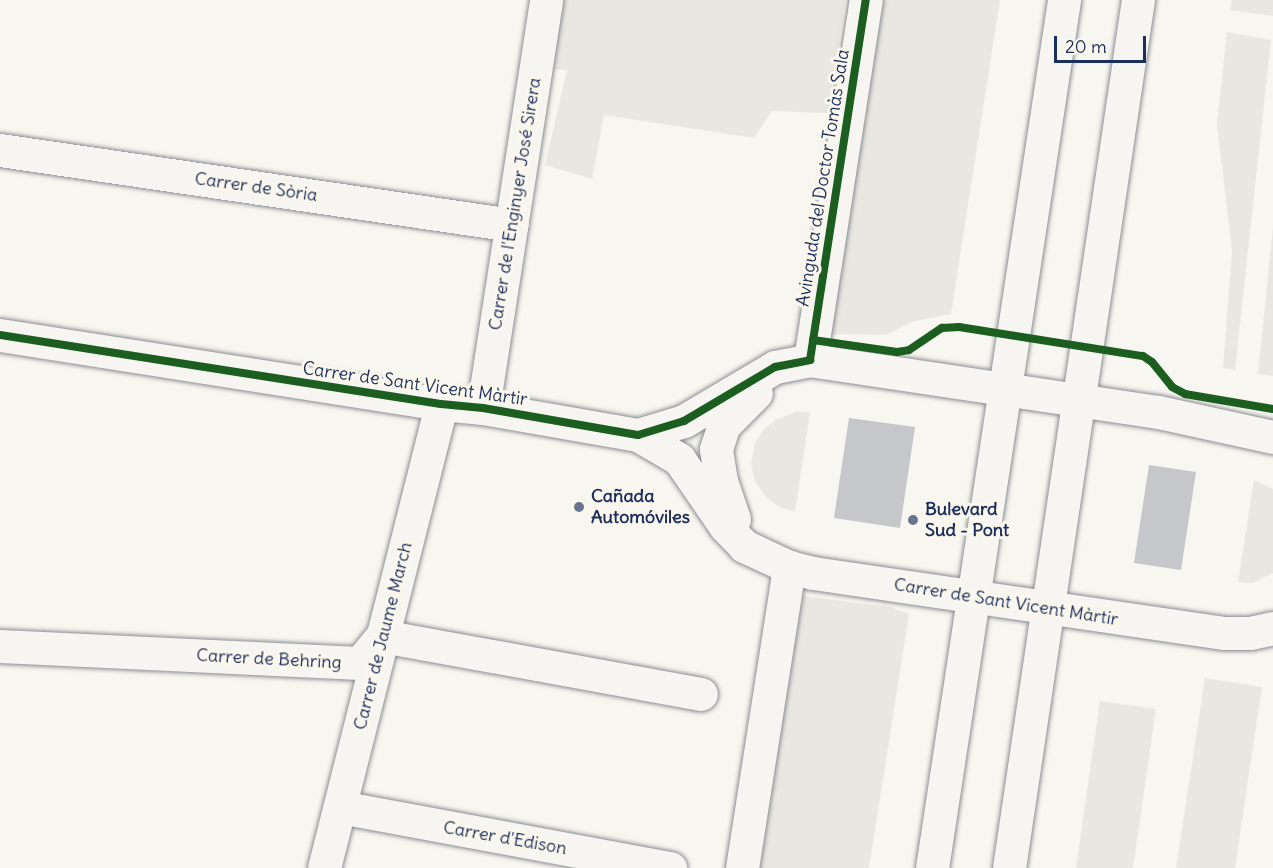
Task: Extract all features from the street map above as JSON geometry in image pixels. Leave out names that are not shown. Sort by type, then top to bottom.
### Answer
[{"type":"main road","name":"Carrer de l'Enginyer José Sirera","points":[[483,408],[546,0]]},
{"type":"main road","name":"Avinguda del Doctor Tomàs Sala","points":[[806,361],[866,0]]},
{"type":"main road","points":[[932,868],[1064,0]]},
{"type":"main road","points":[[1009,868],[1138,0]]},
{"type":"main road","name":"Carrer de Sòria","points":[[0,150],[512,225]]},
{"type":"main road","name":"Carrer de Sant Vicent Màrtir","points":[[0,335],[441,404],[483,408],[638,435],[679,459],[724,525],[744,546],[789,567],[974,598],[1225,633],[1250,633],[1273,628]]},
{"type":"main road","name":"Carrer de Sant Vicent Màrtir","points":[[638,435],[684,421],[775,367],[806,361],[1158,412],[1273,437]]},
{"type":"main road","points":[[744,546],[721,481],[716,449],[724,425],[758,391],[806,361]]},
{"type":"main road","name":"Carrer de Jaume March","points":[[324,868],[441,404]]},
{"type":"main road","points":[[742,868],[789,567]]},
{"type":"main road","points":[[382,636],[701,694]]},
{"type":"main road","name":"Carrer de Behring","points":[[0,646],[360,663],[382,636]]},
{"type":"main road","name":"Carrer d'Edison","points":[[340,807],[670,868]]},
{"type":"shaded area","points":[[556,0],[845,0],[828,113],[772,111],[754,138],[604,115],[592,179],[545,165],[567,70],[546,69]]},
{"type":"shaded area","points":[[876,0],[1000,0],[951,314],[911,322],[886,335],[824,334]]},
{"type":"shaded area","points":[[1232,0],[1273,0],[1273,16],[1230,10]]},
{"type":"shaded area","points":[[1227,32],[1271,40],[1235,370],[1223,368],[1232,251],[1217,124]]},
{"type":"shaded area","points":[[1273,227],[1273,376],[1258,374]]},
{"type":"shaded area","points":[[795,412],[810,412],[795,512],[779,507],[768,499],[755,482],[751,464],[755,444],[763,430],[775,420]]},
{"type":"shaded area","points":[[849,418],[915,427],[900,528],[834,518]]},
{"type":"shaded area","points":[[1149,465],[1196,472],[1181,570],[1134,563]]},
{"type":"shaded area","points":[[1254,480],[1273,489],[1273,573],[1253,583],[1238,582]]},
{"type":"shaded area","points":[[795,595],[890,607],[909,614],[869,868],[751,868]]},
{"type":"shaded area","points":[[1205,678],[1262,687],[1235,868],[1176,868]]},
{"type":"shaded area","points":[[1100,701],[1156,709],[1133,868],[1076,868]]},
{"type":"cycle path","points":[[0,335],[441,404],[483,408],[638,435],[684,421],[775,367],[810,360],[866,0]]},
{"type":"cycle path","points":[[813,340],[897,352],[909,350],[942,328],[959,327],[1143,356],[1152,362],[1172,387],[1185,394],[1273,409]]},
{"type":"place","name":"Cañada Automóviles","points":[[579,507]]},
{"type":"place","name":"Bulevard Sud - Pont","points":[[913,520]]}]
